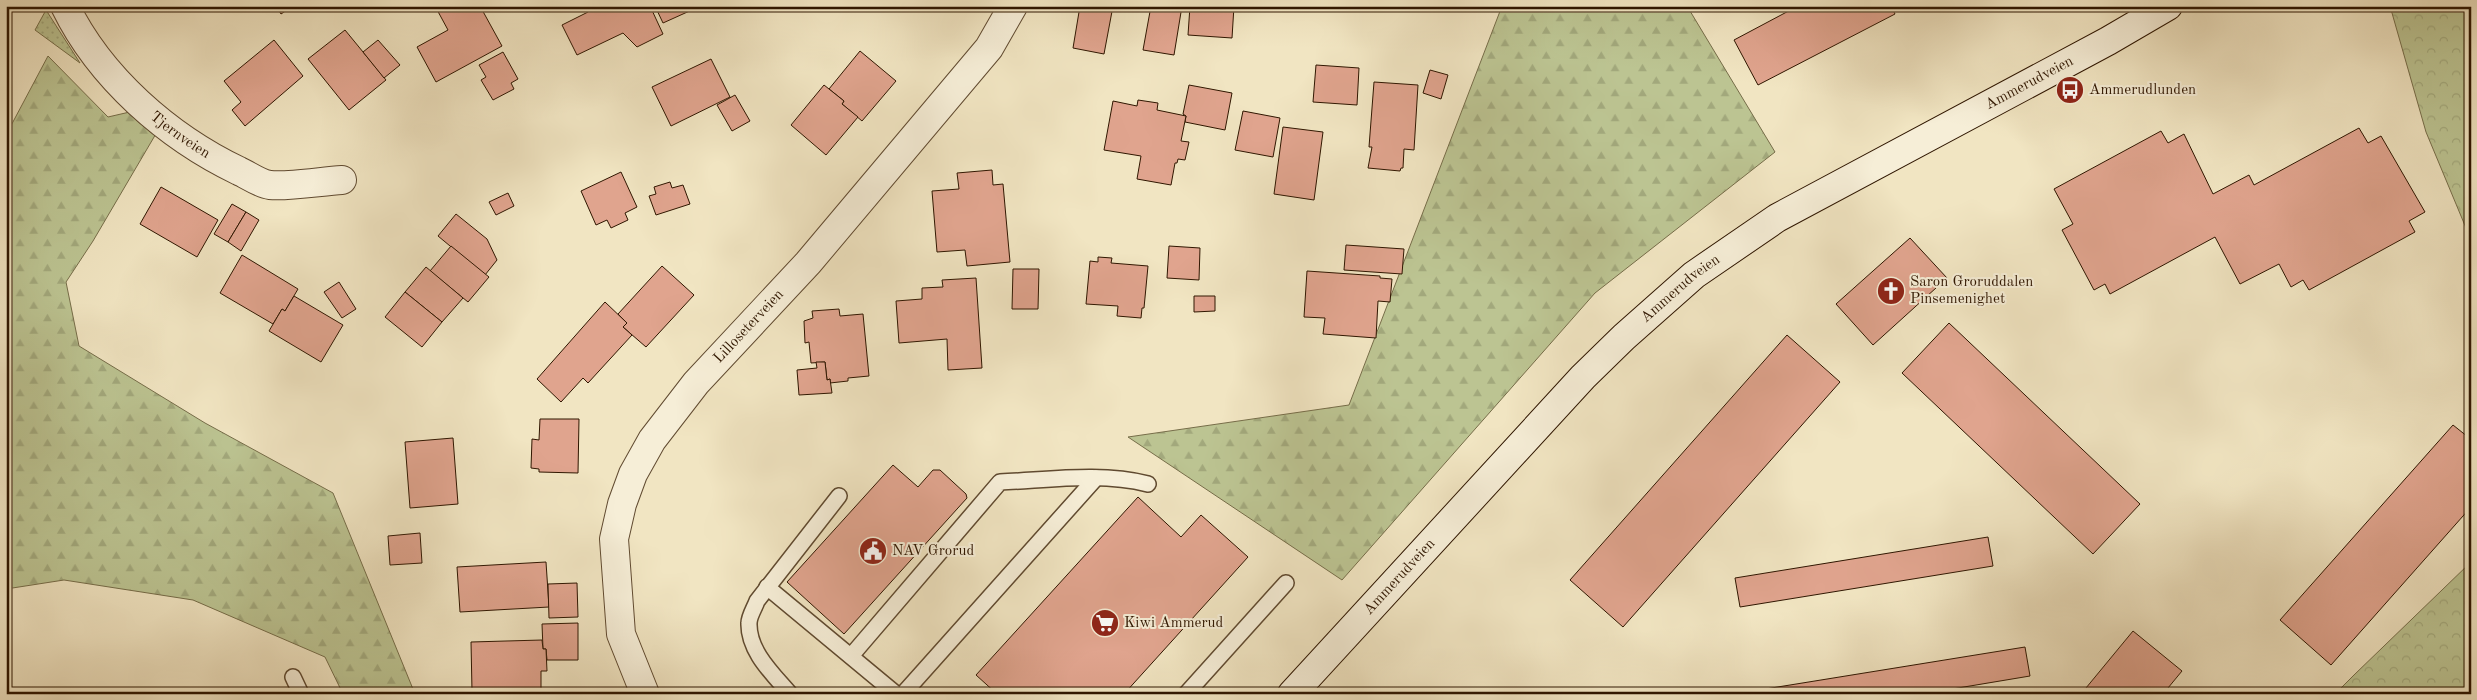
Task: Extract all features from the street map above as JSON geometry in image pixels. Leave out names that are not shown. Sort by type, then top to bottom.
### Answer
[{"type":"street","name":"Tjernveien","points":[[65,6],[76,30],[126,90],[163,126],[214,159],[269,186],[342,180]]},
{"type":"street","name":"Lilloseterveien","points":[[645,694],[621,634],[614,539],[622,504],[633,474],[652,440],[696,383],[808,263],[989,48],[1013,6]]},
{"type":"street","name":"Ammerudveien","points":[[1292,694],[1583,376],[1694,275],[1777,218],[2108,41],[2168,6]]},
{"type":"lane","points":[[903,694],[1096,478]]},
{"type":"lane","points":[[851,656],[1000,482],[1127,478],[1148,484]]},
{"type":"lane","points":[[790,694],[759,656],[750,637],[749,621],[757,600],[839,496]]},
{"type":"lane","points":[[1186,694],[1286,583]]},
{"type":"lane","points":[[767,587],[896,694]]},
{"type":"lane","points":[[293,676],[301,694]]},
{"type":"green space","points":[[1502,6],[1687,6],[1775,152],[1595,293],[1342,580],[1128,437],[1349,405]]},
{"type":"green space","points":[[2390,6],[2471,6],[2471,240],[2426,132]]},
{"type":"green space","points":[[46,10],[80,63],[35,30]]},
{"type":"green space","points":[[48,56],[108,117],[134,111],[157,132],[93,241],[66,282],[79,346],[205,423],[333,493],[415,694],[343,694],[325,657],[193,600],[64,580],[6,589],[6,135]]},
{"type":"green space","points":[[2471,562],[2471,694],[2335,694],[2354,675]]},
{"type":"building","points":[[276,6],[293,6],[281,14]]},
{"type":"building","points":[[435,6],[480,6],[502,46],[436,82],[417,47],[448,30]]},
{"type":"building","points":[[585,6],[630,6],[631,8],[650,6],[663,34],[637,47],[623,33],[577,55],[562,25],[588,12]]},
{"type":"building","points":[[655,6],[693,6],[694,9],[663,23]]},
{"type":"building","points":[[1080,6],[1113,6],[1104,54],[1073,48]]},
{"type":"building","points":[[1151,6],[1182,6],[1174,55],[1143,50]]},
{"type":"building","points":[[1190,6],[1234,6],[1232,38],[1188,35]]},
{"type":"building","points":[[1798,6],[1904,6],[1894,12],[1895,14],[1758,85],[1734,40]]},
{"type":"building","points":[[345,30],[386,80],[349,110],[308,59]]},
{"type":"building","points":[[274,40],[303,76],[245,126],[232,110],[241,102],[224,81]]},
{"type":"building","points":[[378,40],[400,65],[384,78],[363,52]]},
{"type":"building","points":[[860,51],[896,81],[862,121],[842,104],[844,101],[829,89]]},
{"type":"building","points":[[503,52],[518,79],[511,83],[514,89],[493,100],[481,80],[486,77],[479,65]]},
{"type":"building","points":[[711,59],[730,97],[671,126],[652,87]]},
{"type":"building","points":[[1316,65],[1359,68],[1357,105],[1313,102]]},
{"type":"building","points":[[1430,70],[1448,75],[1441,99],[1423,93]]},
{"type":"building","points":[[1374,82],[1418,85],[1414,150],[1404,149],[1403,168],[1400,171],[1368,168],[1372,147],[1369,147]]},
{"type":"building","points":[[824,85],[844,101],[842,104],[858,117],[826,155],[791,125]]},
{"type":"building","points":[[1189,85],[1232,93],[1225,130],[1185,122],[1186,116],[1183,114]]},
{"type":"building","points":[[735,95],[750,121],[732,131],[717,105]]},
{"type":"building","points":[[1138,100],[1158,103],[1157,110],[1186,116],[1181,141],[1189,142],[1185,160],[1178,159],[1177,163],[1175,163],[1171,185],[1137,179],[1141,156],[1104,150],[1113,101],[1137,106]]},
{"type":"building","points":[[1243,111],[1280,118],[1273,157],[1235,150]]},
{"type":"building","points":[[1283,127],[1323,132],[1314,200],[1274,194]]},
{"type":"building","points":[[2359,128],[2368,143],[2381,136],[2425,212],[2409,221],[2415,232],[2309,290],[2303,280],[2291,287],[2279,264],[2240,284],[2215,237],[2110,294],[2105,284],[2094,290],[2062,230],[2073,224],[2054,189],[2161,131],[2168,143],[2184,134],[2213,194],[2249,175],[2254,185]]},
{"type":"building","points":[[992,170],[993,185],[1003,184],[1010,262],[967,266],[965,250],[937,252],[932,191],[959,189],[957,173]]},
{"type":"building","points":[[621,172],[637,207],[625,213],[628,220],[611,228],[607,220],[596,225],[581,191]]},
{"type":"building","points":[[670,182],[672,188],[683,185],[690,204],[656,215],[649,196],[656,194],[654,187]]},
{"type":"building","points":[[161,187],[218,220],[197,257],[140,224]]},
{"type":"building","points":[[508,193],[514,206],[496,215],[489,202]]},
{"type":"building","points":[[232,204],[246,212],[228,242],[214,234]]},
{"type":"building","points":[[246,212],[259,220],[241,251],[228,242]]},
{"type":"building","points":[[456,214],[487,239],[497,260],[485,275],[438,236]]},
{"type":"building","name":"Saron Groruddalen Pinsemenighet","points":[[1910,238],[1947,278],[1873,345],[1836,304]]},
{"type":"building","points":[[1346,245],[1404,249],[1402,274],[1344,270]]},
{"type":"building","points":[[451,246],[489,277],[468,302],[430,271]]},
{"type":"building","points":[[1169,246],[1200,248],[1199,280],[1167,278]]},
{"type":"building","points":[[242,255],[298,289],[285,311],[282,309],[273,324],[220,293]]},
{"type":"building","points":[[1098,257],[1112,258],[1111,263],[1148,266],[1144,308],[1142,308],[1141,318],[1117,316],[1118,306],[1086,304],[1090,261],[1098,262]]},
{"type":"building","points":[[662,266],[694,295],[646,347],[623,327],[627,323],[618,314]]},
{"type":"building","points":[[426,267],[463,298],[442,322],[405,292]]},
{"type":"building","points":[[1013,269],[1039,269],[1038,309],[1012,309]]},
{"type":"building","points":[[1307,271],[1380,276],[1380,278],[1392,279],[1390,302],[1378,301],[1376,338],[1323,334],[1325,318],[1304,317]]},
{"type":"building","points":[[976,278],[982,368],[948,370],[947,339],[899,343],[896,301],[922,299],[922,288],[943,287],[942,280]]},
{"type":"building","points":[[339,282],[356,309],[342,318],[324,292]]},
{"type":"building","points":[[405,292],[442,322],[422,347],[385,317]]},
{"type":"building","points":[[294,296],[343,325],[321,362],[269,331],[282,309],[285,311]]},
{"type":"building","points":[[1194,296],[1215,296],[1215,311],[1194,312]]},
{"type":"building","points":[[605,302],[627,323],[623,327],[632,335],[588,383],[583,378],[561,402],[537,379]]},
{"type":"building","points":[[839,309],[840,316],[863,314],[869,376],[848,378],[848,381],[830,383],[830,379],[827,380],[825,362],[811,363],[809,342],[805,343],[804,321],[813,318],[812,311]]},
{"type":"building","points":[[1949,323],[2140,504],[2093,554],[1902,373]]},
{"type":"building","points":[[1787,335],[1840,382],[1623,627],[1570,580]]},
{"type":"building","points":[[816,362],[825,362],[827,380],[830,379],[832,393],[799,395],[797,370],[817,368]]},
{"type":"building","points":[[540,419],[579,419],[578,473],[539,472],[539,469],[531,468],[532,439],[539,440]]},
{"type":"building","points":[[2453,425],[2468,437],[2471,433],[2471,507],[2331,665],[2280,620]]},
{"type":"building","points":[[453,438],[458,504],[410,508],[405,442]]},
{"type":"building","points":[[893,465],[918,487],[933,470],[940,470],[966,494],[967,498],[844,634],[787,582]]},
{"type":"building","points":[[1138,497],[1181,537],[1201,515],[1248,557],[1124,694],[997,694],[976,675]]},
{"type":"building","points":[[420,533],[422,563],[390,565],[388,536]]},
{"type":"building","points":[[1988,537],[1993,566],[1740,607],[1735,578]]},
{"type":"building","points":[[546,562],[549,607],[460,612],[457,567]]},
{"type":"building","points":[[577,583],[578,617],[549,618],[548,584]]},
{"type":"building","points":[[578,623],[578,660],[547,660],[546,649],[543,649],[542,624]]},
{"type":"building","points":[[2133,631],[2182,671],[2163,694],[2081,694]]},
{"type":"building","points":[[542,640],[543,649],[546,649],[547,671],[541,671],[541,689],[472,691],[471,642]]},
{"type":"building","points":[[2025,647],[2030,676],[1922,694],[1753,694],[1753,691]]},
{"type":"place","name":"Ammerudlunden","points":[[2070,90]]},
{"type":"place","name":"Saron Groruddalen Pinsemenighet","points":[[1891,291]]},
{"type":"place","name":"NAV Grorud","points":[[873,551]]},
{"type":"place","name":"Kiwi Ammerud","points":[[1105,623]]}]
